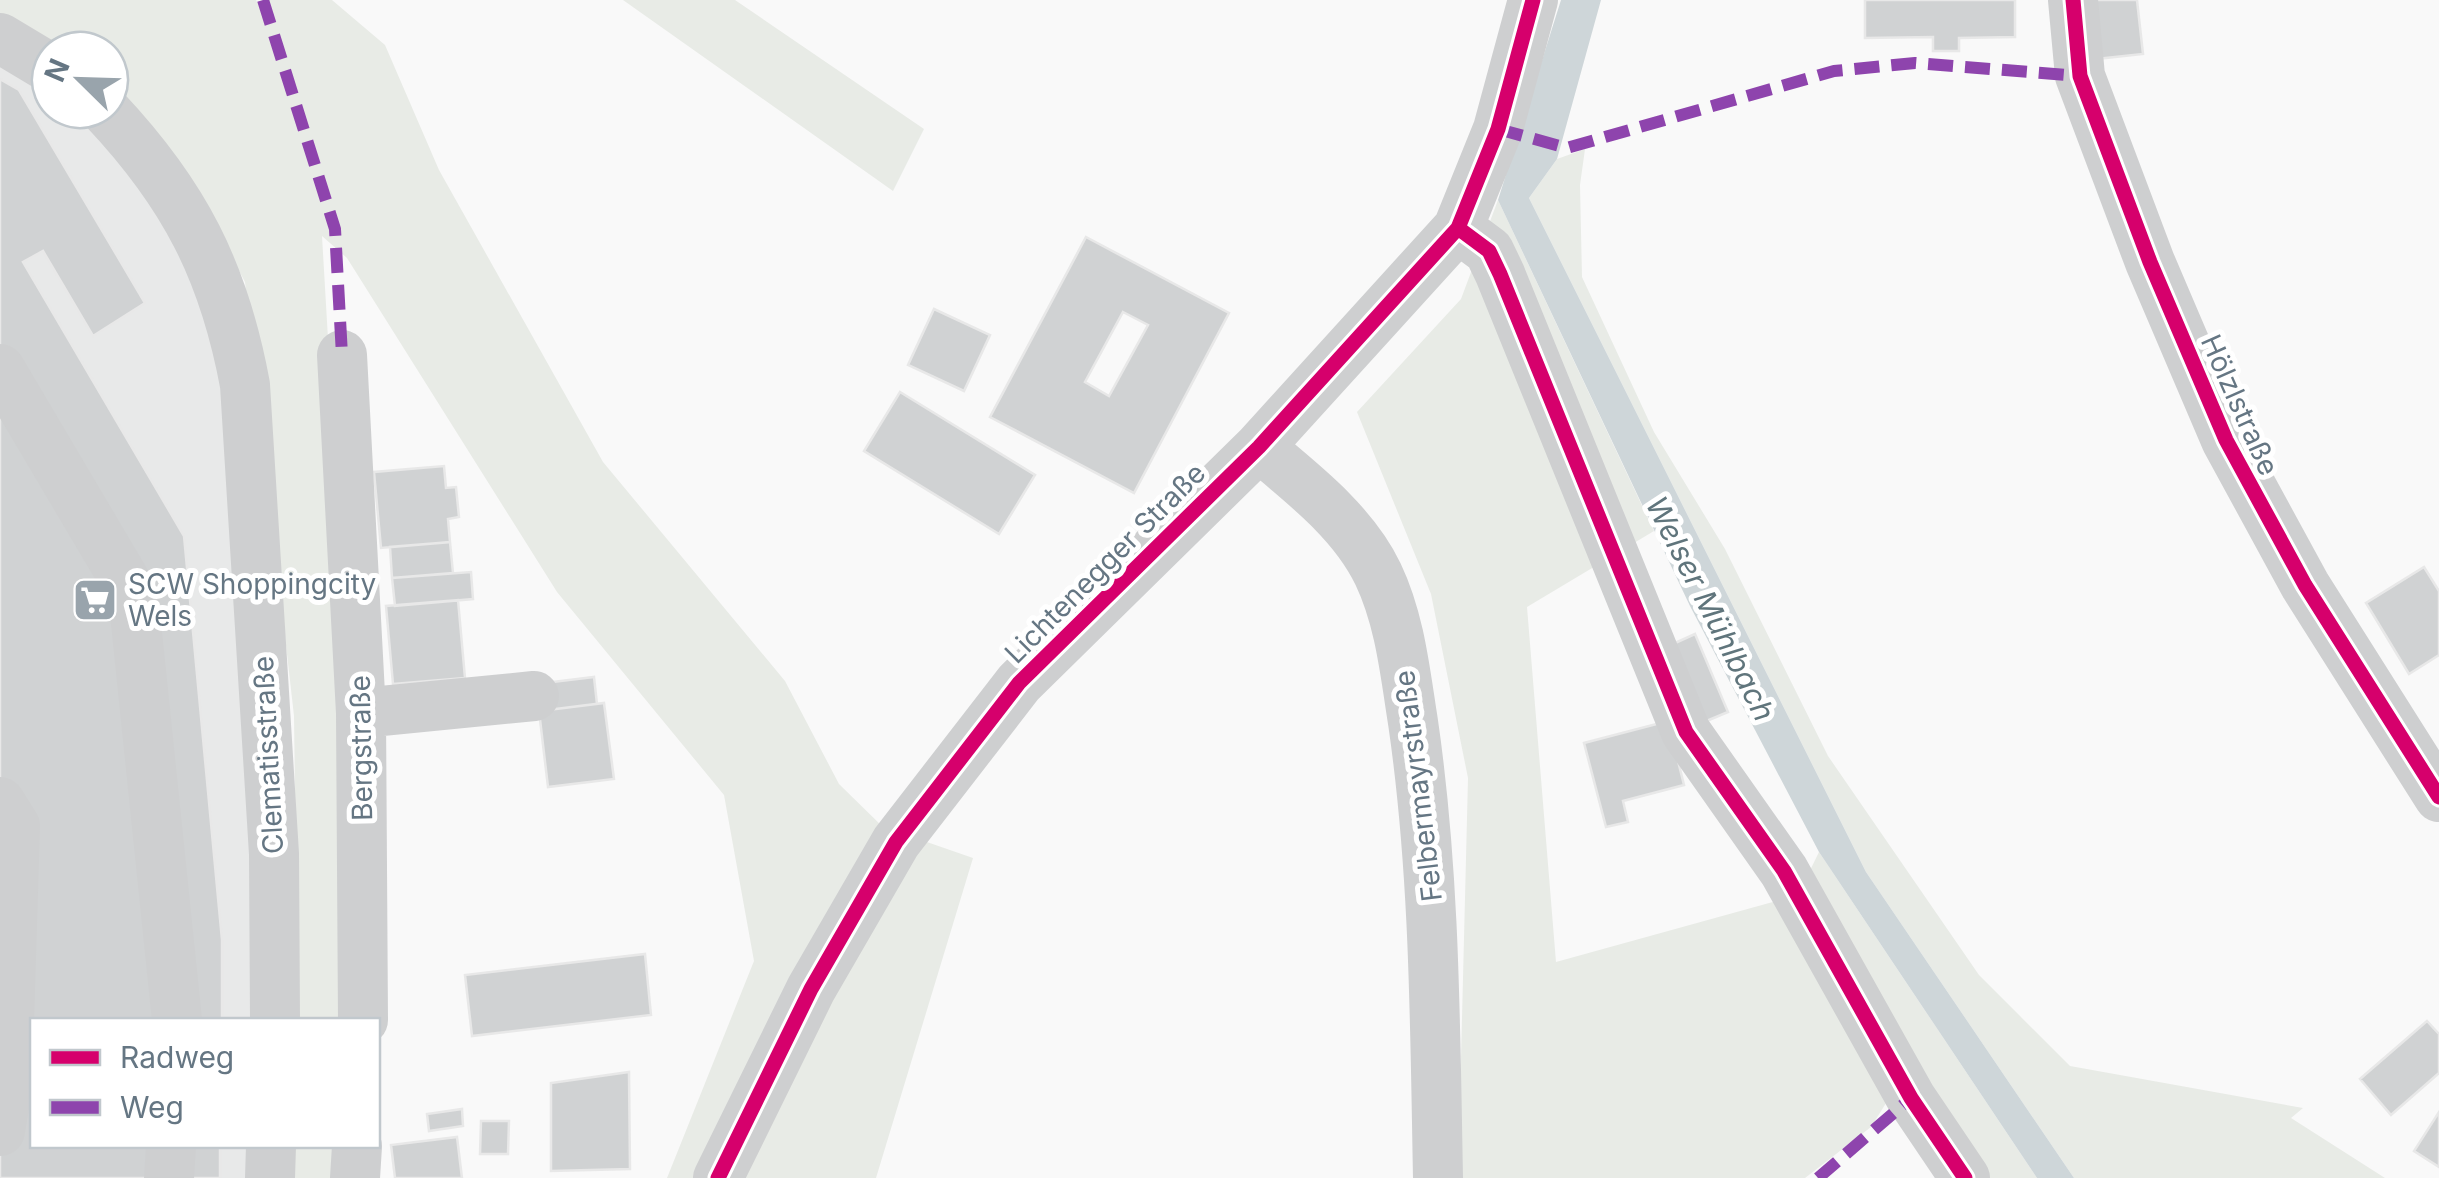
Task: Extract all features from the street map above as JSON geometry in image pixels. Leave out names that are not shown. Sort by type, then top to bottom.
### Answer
[{"type":"street","name":"Lichtenegger Straße","points":[[718,1178],[811,989],[896,842],[1019,683],[1259,447],[1458,228],[1498,129],[1533,0]]},
{"type":"street","name":"Hölzlstraße","points":[[2073,0],[2080,76],[2150,262],[2226,440],[2305,585],[2439,798]]},
{"type":"street","points":[[0,38],[30,56]]},
{"type":"street","name":"Clematisstraße","points":[[124,130],[184,208],[214,269],[234,325],[245,385],[274,854],[275,1018]]},
{"type":"street","points":[[1458,228],[1489,251],[1500,274],[1686,732],[1784,871],[1912,1098],[1965,1178]]},
{"type":"street","name":"Bergstraße","points":[[342,356],[361,713],[363,1018]]},
{"type":"street","points":[[0,369],[133,594],[177,1018]]},
{"type":"street","name":"Felbermayrstraße","points":[[1259,447],[1318,497],[1357,542],[1377,572],[1402,647],[1428,831],[1438,1178]]},
{"type":"street","points":[[361,713],[534,696]]},
{"type":"street","points":[[0,802],[15,826],[7,1088],[0,1131]]},
{"type":"street","points":[[169,1178],[171,1148]]},
{"type":"street","points":[[270,1178],[271,1148]]},
{"type":"street","points":[[354,1178],[358,1148]]},
{"type":"shaded area","points":[[0,0],[256,0],[260,8],[267,0],[332,0],[385,45],[439,170],[603,462],[785,681],[839,784],[887,831],[708,1178],[667,1178],[754,961],[724,795],[557,592],[347,258],[322,236],[353,767],[353,1018],[298,1018],[294,716],[245,282],[188,175],[130,111],[130,30],[30,30],[30,34],[0,16]]},
{"type":"shaded area","points":[[623,0],[735,0],[924,129],[893,191]]},
{"type":"shaded area","name":"SCW Shoppingcity Wels","points":[[0,60],[30,77],[30,130],[95,130],[128,160],[185,247],[224,341],[237,504],[256,1018],[30,1018],[30,1148],[255,1148],[254,1178],[0,1178]]},
{"type":"shaded area","points":[[1585,149],[1580,185],[1582,277],[1654,432],[1725,549],[1828,756],[1979,975],[2070,1066],[2303,1108],[2291,1118],[2385,1178],[2074,1178],[1866,872],[1529,198],[1557,159]]},
{"type":"shaded area","points":[[1498,200],[1654,531],[1527,607],[1556,962],[1798,895],[1819,852],[2037,1178],[1981,1178],[1910,1065],[1871,1127],[1805,1178],[1458,1178],[1468,778],[1431,594],[1357,412],[1461,299]]},
{"type":"shaded area","points":[[924,841],[973,858],[876,1178],[744,1178],[870,919]]},
{"type":"shaded area","points":[[295,1148],[346,1148],[343,1178],[294,1178]]},
{"type":"water","name":"Welser Mühlbach","points":[[1561,0],[1601,0],[1557,159],[1529,198],[1866,872],[2074,1178],[2037,1178],[1819,852],[1690,606],[1498,200]]},
{"type":"building","points":[[1865,0],[2015,0],[2015,37],[1959,38],[1959,51],[1933,51],[1933,37],[1865,38]]},
{"type":"building","points":[[2090,0],[2137,0],[2143,54],[2096,59]]},
{"type":"building","name":"SCW Shoppingcity Wels","points":[[0,79],[19,90],[30,109],[30,130],[43,130],[145,303],[93,336],[43,251],[23,262],[184,536],[222,940],[222,1018],[30,1018],[30,1148],[220,1148],[220,1178],[0,1178]]},
{"type":"building","points":[[1086,237],[1229,313],[1134,493],[990,417]],"holes":[[[1123,312],[1148,325],[1109,396],[1085,382]]]},
{"type":"building","points":[[934,309],[990,335],[964,391],[908,365]]},
{"type":"building","points":[[900,392],[1035,475],[999,534],[864,451]]},
{"type":"building","points":[[444,466],[446,488],[456,487],[459,517],[448,519],[450,542],[381,548],[374,472]]},
{"type":"building","points":[[450,542],[453,573],[392,578],[390,547]]},
{"type":"building","points":[[2424,567],[2439,591],[2439,655],[2409,674],[2366,603]]},
{"type":"building","points":[[471,572],[473,599],[395,606],[392,578]]},
{"type":"building","points":[[458,600],[465,678],[393,684],[386,606]]},
{"type":"building","points":[[1695,634],[1728,712],[1697,725],[1664,648]]},
{"type":"building","points":[[594,677],[597,704],[547,710],[544,683]]},
{"type":"building","points":[[604,703],[614,779],[548,787],[539,711]]},
{"type":"building","points":[[1668,721],[1684,785],[1623,801],[1628,822],[1606,827],[1584,743]]},
{"type":"building","points":[[645,954],[651,1015],[472,1036],[465,975]]},
{"type":"building","points":[[2427,1021],[2439,1034],[2439,1073],[2391,1115],[2360,1079]]},
{"type":"building","points":[[629,1072],[630,1169],[551,1171],[551,1083]]},
{"type":"building","points":[[462,1109],[463,1126],[429,1131],[427,1114]]},
{"type":"building","points":[[2439,1112],[2439,1167],[2414,1151]]},
{"type":"building","points":[[481,1121],[509,1121],[508,1154],[480,1154]]},
{"type":"building","points":[[457,1137],[462,1178],[395,1178],[391,1145]]},
{"type":"marked path","points":[[263,0],[335,229],[342,355]]},
{"type":"marked path","points":[[1498,129],[1567,148],[1834,71],[1915,63],[2080,76]]},
{"type":"marked path","points":[[1818,1178],[1911,1098]]},
{"type":"cycle path","points":[[718,1178],[811,989],[896,842],[1019,683],[1259,447],[1458,228],[1498,129],[1533,0]]},
{"type":"cycle path","points":[[2073,0],[2080,76],[2150,262],[2226,440],[2305,585],[2439,797]]},
{"type":"cycle path","points":[[1458,228],[1489,251],[1500,274],[1686,732],[1784,871],[1911,1098],[1965,1178]]},
{"type":"place","name":"SCW Shoppingcity Wels","points":[[95,600]]}]
